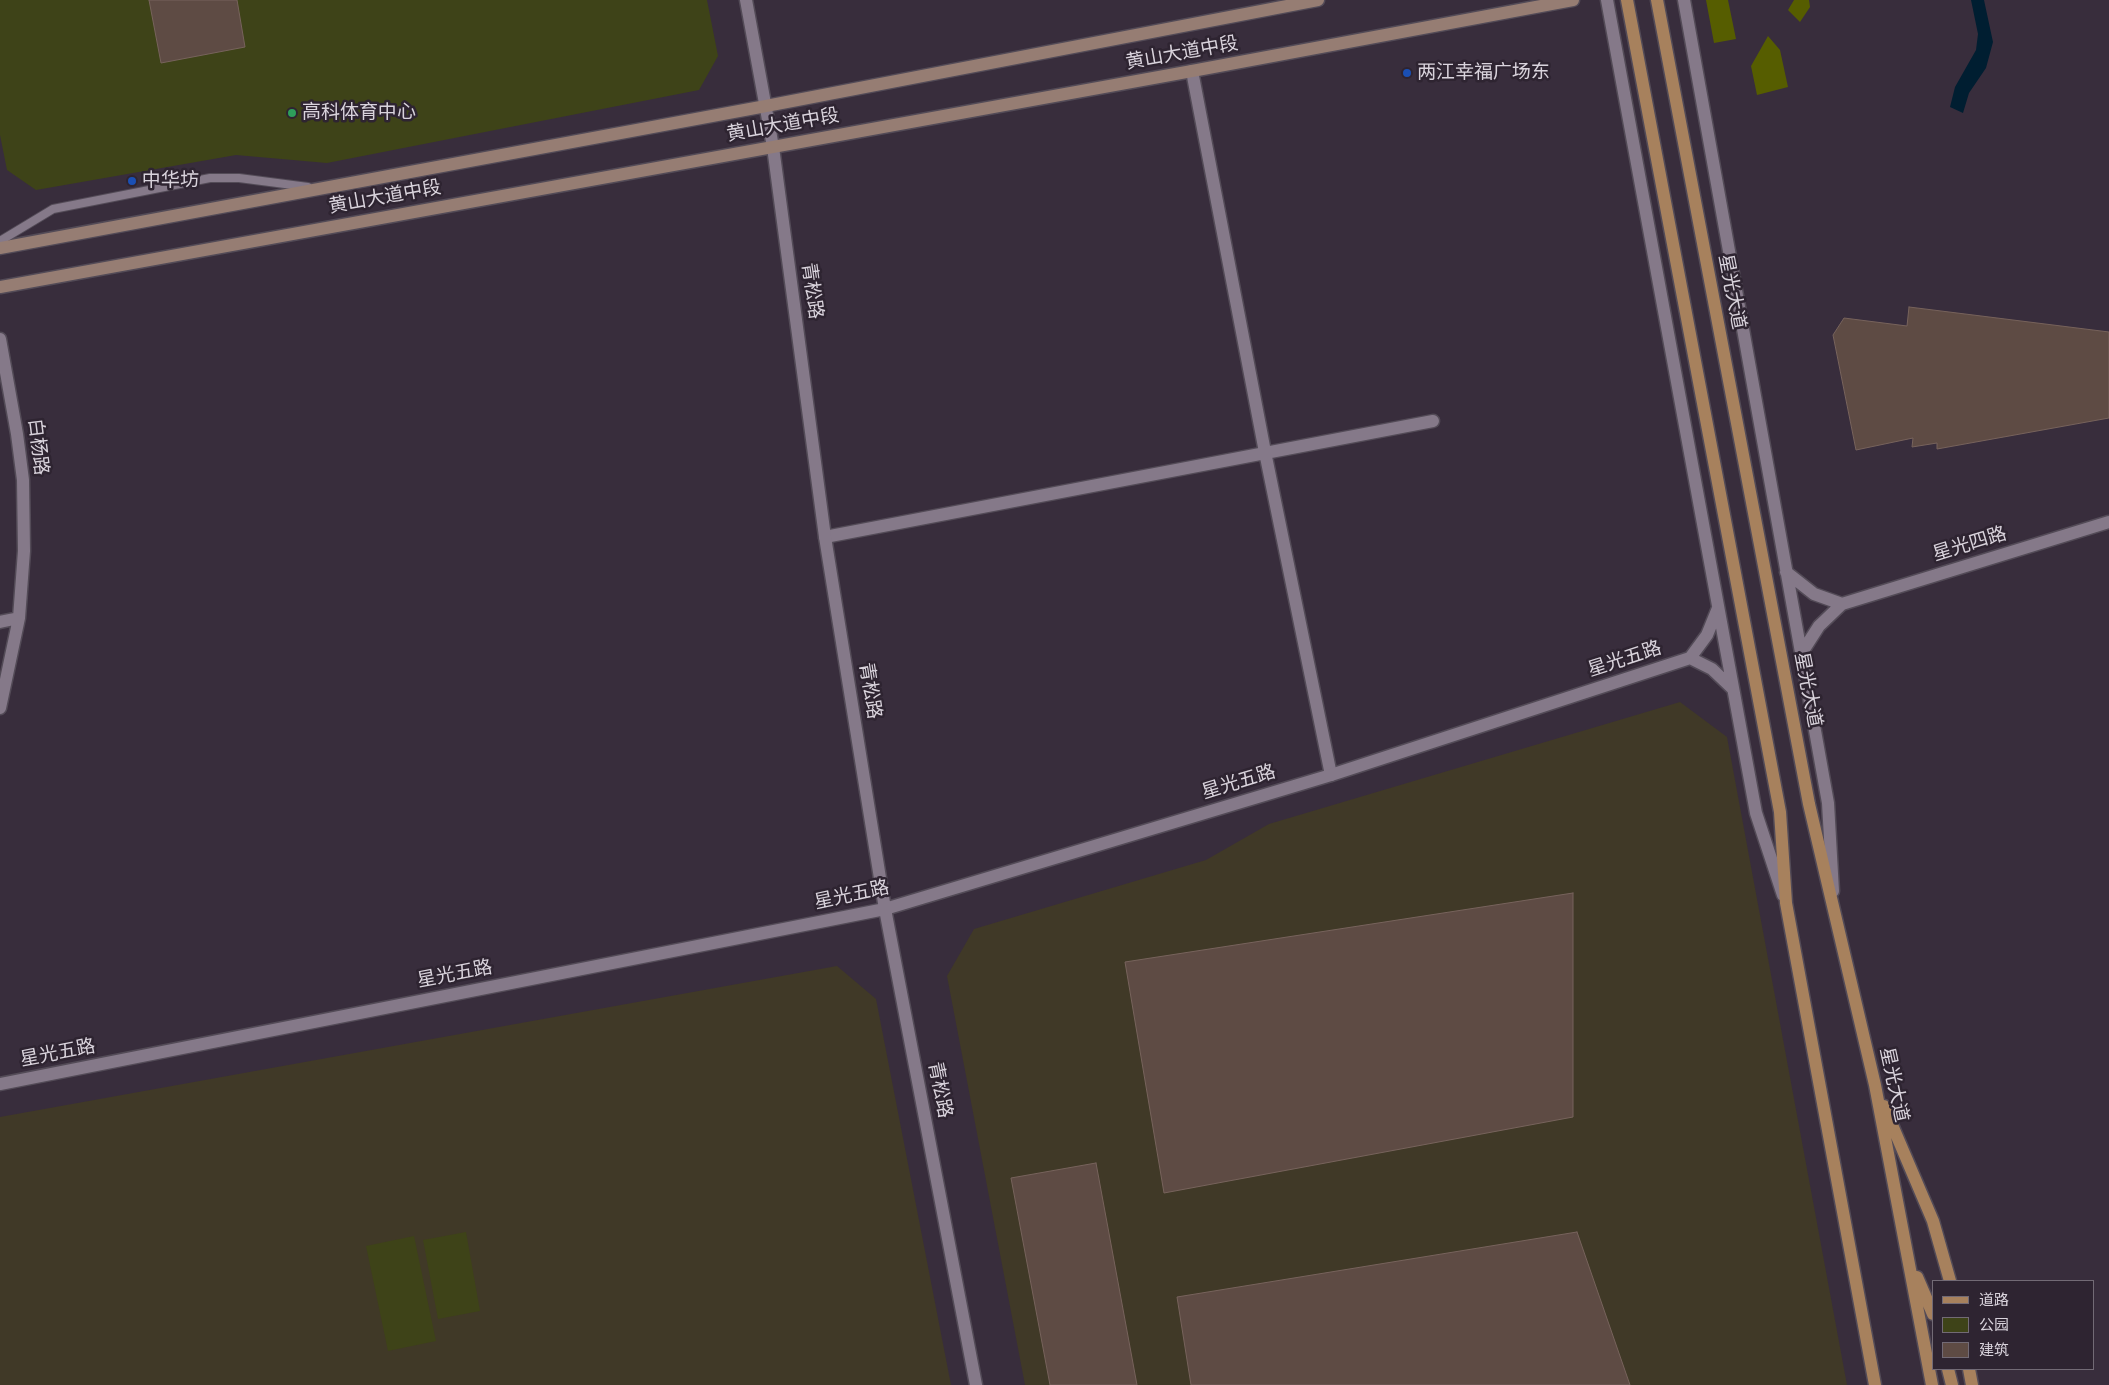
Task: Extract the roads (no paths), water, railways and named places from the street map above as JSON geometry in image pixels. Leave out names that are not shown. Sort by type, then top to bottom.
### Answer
[{"type":"main road","name":"黄山大道中段","points":[[0,248],[766,106],[1318,0]]},
{"type":"main road","name":"黄山大道中段","points":[[0,286],[1192,71],[1573,0]]},
{"type":"main road","points":[[1627,0],[1780,812],[1786,903],[1875,1385]]},
{"type":"main road","name":"星光大道","points":[[1657,0],[1809,804],[1875,1085],[1932,1385]]},
{"type":"main road","points":[[1875,1085],[1934,1221],[1950,1280]]},
{"type":"main road","points":[[1908,1255],[1932,1312]]},
{"type":"main road","points":[[1948,1370],[1952,1385]]},
{"type":"main road","points":[[1969,1370],[1972,1385]]},
{"type":"street","name":"青松路","points":[[746,0],[773,147],[825,537],[885,909],[976,1385]]},
{"type":"street","points":[[1607,0],[1756,812],[1786,903]]},
{"type":"street","points":[[1684,0],[1828,802],[1834,906]]},
{"type":"street","points":[[1192,71],[1266,452],[1332,775]]},
{"type":"street","name":"白杨路","points":[[0,340],[17,434],[22,480],[24,551],[19,618],[0,708]]},
{"type":"street","points":[[825,537],[1433,421]]},
{"type":"street","name":"星光四路","points":[[1842,604],[2109,522]]},
{"type":"street","points":[[1786,572],[1814,594],[1842,604],[1819,626],[1801,654]]},
{"type":"street","points":[[1718,608],[1707,635],[1690,658],[1712,669],[1733,689]]},
{"type":"street","points":[[0,622],[19,618]]},
{"type":"street","name":"星光五路","points":[[0,1084],[885,909],[1332,775],[1690,658]]},
{"type":"lane","points":[[0,241],[53,208],[210,178],[239,178],[320,189]]},
{"type":"water","points":[[1971,0],[1984,0],[1993,42],[1986,68],[1969,93],[1963,113],[1950,107],[1955,87],[1976,50],[1978,34]]},
{"type":"place","name":"两江幸福广场东","points":[[1407,73]]},
{"type":"place","name":"高科体育中心","points":[[292,113]]},
{"type":"place","name":"中华坊","points":[[132,181]]}]
